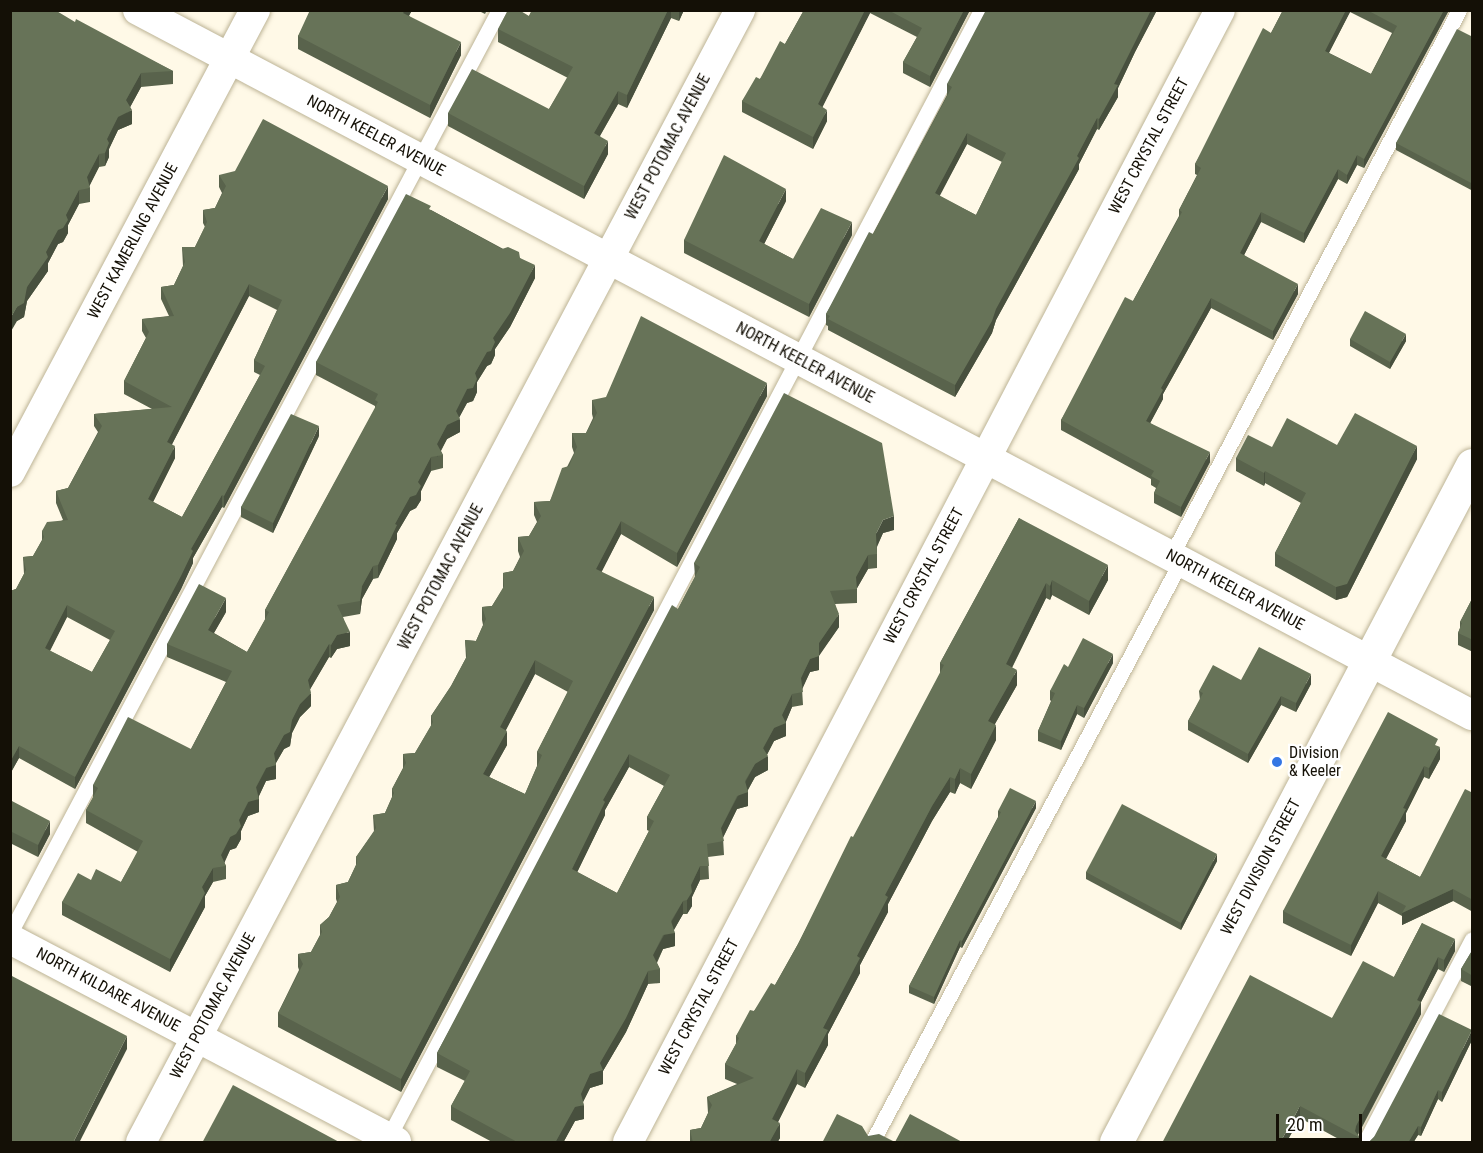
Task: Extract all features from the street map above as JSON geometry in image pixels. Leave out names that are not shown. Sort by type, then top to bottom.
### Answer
[{"type":"main road","name":"WEST DIVISION STREET","points":[[1116,1143],[1472,467]]},
{"type":"street","name":"NORTH KEELER AVENUE","points":[[138,10],[1473,715]]},
{"type":"street","name":"WEST KAMERLING AVENUE","points":[[10,472],[255,10]]},
{"type":"street","name":"WEST POTOMAC AVENUE","points":[[141,1143],[740,10]]},
{"type":"street","name":"WEST CRYSTAL STREET","points":[[628,1143],[1220,10]]},
{"type":"street","name":"NORTH KILDARE AVENUE","points":[[10,939],[390,1141]]},
{"type":"lane","points":[[10,933],[499,10]]},
{"type":"lane","points":[[390,1141],[981,10]]},
{"type":"lane","points":[[873,1143],[1459,10]]},
{"type":"lane","points":[[1365,1143],[1473,939]]},
{"type":"building","points":[[10,10],[55,10],[173,71],[141,73],[126,100],[132,110],[118,117],[107,139],[109,143],[105,153],[99,154],[87,177],[90,188],[79,190],[66,215],[68,220],[63,228],[58,230],[46,252],[48,257],[27,287],[24,303],[17,307],[10,319]]},
{"type":"building","points":[[310,10],[405,10],[403,13],[461,42],[430,105],[298,36]]},
{"type":"building","points":[[508,10],[519,10],[529,16],[532,10],[668,10],[627,95],[618,91],[594,133],[608,141],[584,186],[448,113],[472,69],[549,109],[573,67],[498,29]]},
{"type":"building","points":[[804,10],[865,10],[818,104],[827,110],[813,137],[742,101],[756,77],[760,79],[780,41],[785,44]]},
{"type":"building","points":[[888,10],[964,10],[930,76],[903,62],[922,28]]},
{"type":"building","points":[[986,10],[1079,10],[1082,12],[1083,10],[1151,10],[1114,84],[1118,85],[1099,119],[1097,118],[1077,156],[1079,158],[955,385],[828,319],[830,316],[826,314],[869,232],[873,234],[952,87],[947,84]],"holes":[[[967,133],[1006,153],[976,215],[935,193]]]},
{"type":"building","points":[[1283,10],[1346,10],[1325,51],[1371,74],[1397,26],[1367,10],[1444,10],[1364,159],[1357,155],[1347,175],[1338,169],[1304,233],[1261,212],[1240,253],[1298,284],[1273,331],[1211,298],[1161,388],[1163,390],[1146,421],[1210,452],[1181,507],[1154,493],[1160,481],[1151,476],[1154,471],[1061,420],[1125,297],[1133,301],[1182,212],[1179,210],[1201,168],[1195,164],[1263,28],[1271,33]]},
{"type":"building","points":[[1457,29],[1473,37],[1473,184],[1396,143]]},
{"type":"building","points":[[263,119],[388,186],[224,496],[222,495],[191,549],[193,551],[181,576],[75,777],[19,746],[10,762],[10,591],[16,589],[26,570],[23,557],[33,556],[44,537],[42,531],[47,522],[68,520],[56,491],[68,488],[102,426],[94,414],[172,407],[124,381],[149,332],[142,319],[174,316],[161,287],[174,285],[185,262],[182,247],[195,247],[207,222],[203,210],[215,208],[226,186],[219,175],[235,171]],"holes":[[[249,284],[282,300],[254,360],[265,366],[182,517],[148,499],[175,446],[167,442]],[[67,605],[115,631],[92,672],[45,648]]]},
{"type":"building","points":[[724,155],[786,189],[759,241],[793,259],[821,208],[852,222],[809,304],[684,240]]},
{"type":"building","points":[[406,194],[431,206],[429,209],[502,249],[508,247],[519,252],[520,258],[535,265],[510,313],[493,338],[495,342],[491,351],[487,352],[475,373],[477,379],[473,388],[467,389],[456,411],[460,419],[447,425],[437,444],[443,455],[431,457],[418,482],[421,486],[416,495],[410,497],[395,524],[397,525],[378,565],[373,566],[362,586],[360,601],[337,605],[350,632],[337,635],[331,645],[329,644],[308,680],[311,693],[300,704],[292,720],[290,732],[284,735],[274,753],[276,765],[266,768],[256,787],[259,799],[248,802],[239,820],[241,826],[236,834],[230,837],[221,855],[226,866],[213,868],[202,887],[205,893],[170,959],[62,902],[78,873],[91,880],[96,869],[121,882],[143,841],[86,810],[98,788],[93,785],[128,717],[191,749],[232,671],[167,644],[199,584],[226,598],[208,630],[247,652],[269,612],[265,610],[378,402],[375,400],[378,394],[316,362]]},
{"type":"building","points":[[1365,311],[1406,334],[1390,362],[1350,339]]},
{"type":"building","points":[[641,316],[767,383],[677,553],[621,521],[596,569],[654,597],[401,1079],[278,1013],[303,964],[298,954],[311,952],[322,932],[320,925],[329,917],[340,897],[336,885],[348,882],[357,863],[356,857],[376,828],[373,815],[385,813],[394,793],[392,789],[406,763],[403,754],[415,753],[433,722],[431,716],[467,656],[465,640],[476,641],[486,619],[482,607],[492,606],[504,586],[503,573],[513,571],[524,551],[518,537],[529,536],[541,516],[534,502],[550,501],[562,468],[569,466],[577,447],[572,433],[586,433],[597,413],[592,400],[606,397]],"holes":[[[535,660],[573,681],[537,752],[542,755],[525,794],[483,774],[507,731],[500,727]]]},
{"type":"building","points":[[784,393],[882,443],[894,516],[883,520],[876,534],[877,554],[868,555],[856,577],[857,589],[830,591],[839,614],[819,643],[819,656],[810,659],[801,678],[803,692],[792,694],[782,715],[786,723],[774,728],[763,748],[768,756],[755,764],[745,781],[748,792],[737,796],[721,828],[724,841],[707,844],[709,866],[700,866],[691,885],[692,892],[687,900],[683,901],[671,921],[675,933],[663,935],[653,955],[660,969],[648,971],[626,1018],[600,1063],[603,1070],[590,1074],[581,1094],[584,1105],[575,1107],[555,1143],[519,1143],[451,1106],[470,1071],[437,1053],[672,605],[678,609],[700,567],[694,563]],"holes":[[[629,754],[670,775],[647,817],[654,821],[617,893],[572,869],[605,802],[603,800]]]},
{"type":"building","points":[[1355,413],[1417,446],[1347,584],[1336,587],[1275,553],[1306,493],[1236,458],[1248,435],[1272,447],[1287,418],[1337,445]]},
{"type":"building","points":[[291,414],[319,426],[273,523],[241,507]]},
{"type":"building","points":[[1019,518],[1108,565],[1089,601],[1052,580],[1050,586],[1046,583],[1006,664],[1017,670],[988,721],[996,725],[971,774],[960,768],[955,779],[950,777],[932,806],[885,895],[888,897],[857,956],[860,958],[823,1028],[828,1030],[805,1073],[797,1069],[772,1119],[780,1123],[769,1143],[693,1143],[690,1130],[701,1128],[712,1105],[707,1097],[754,1078],[725,1064],[739,1038],[736,1036],[750,1010],[754,1011],[771,983],[775,985],[798,944],[851,836],[853,837],[944,665],[940,663]]},
{"type":"building","points":[[1473,597],[1473,640],[1458,633],[1462,623],[1460,622]]},
{"type":"building","points":[[1083,638],[1113,654],[1084,708],[1077,705],[1061,741],[1038,731],[1055,693],[1050,691],[1064,664],[1068,667]]},
{"type":"building","points":[[1259,647],[1311,674],[1296,703],[1281,696],[1248,754],[1188,721],[1203,693],[1199,691],[1213,665],[1241,680]]},
{"type":"building","points":[[1388,712],[1438,739],[1435,745],[1440,747],[1429,768],[1424,766],[1403,808],[1406,809],[1381,856],[1420,877],[1465,789],[1473,793],[1473,900],[1453,889],[1402,913],[1406,906],[1378,891],[1351,945],[1283,911]]},
{"type":"building","points":[[1010,788],[1036,801],[962,941],[960,940],[934,997],[909,986],[1001,812],[998,811]]},
{"type":"building","points":[[10,800],[50,821],[38,845],[12,832],[10,835]]},
{"type":"building","points":[[1122,804],[1217,854],[1181,923],[1086,872]]},
{"type":"building","points":[[1422,923],[1455,939],[1444,960],[1438,957],[1417,1000],[1421,1002],[1356,1126],[1355,1131],[1360,1138],[1300,1106],[1280,1143],[1162,1143],[1250,975],[1332,1018],[1363,961],[1394,977]]},
{"type":"building","points":[[1473,949],[1473,976],[1461,969]]},
{"type":"building","points":[[10,975],[127,1036],[73,1143],[10,1143]]},
{"type":"building","points":[[1439,1014],[1472,1030],[1442,1092],[1438,1090],[1421,1127],[1418,1126],[1408,1143],[1361,1142],[1370,1141],[1374,1137]]},
{"type":"building","points":[[233,1085],[341,1143],[202,1143]]},
{"type":"building","points":[[837,1114],[862,1126],[868,1136],[879,1134],[895,1142],[910,1114],[964,1143],[822,1143]]},
{"type":"place","name":"Division & Keeler","points":[[1277,762]]}]
